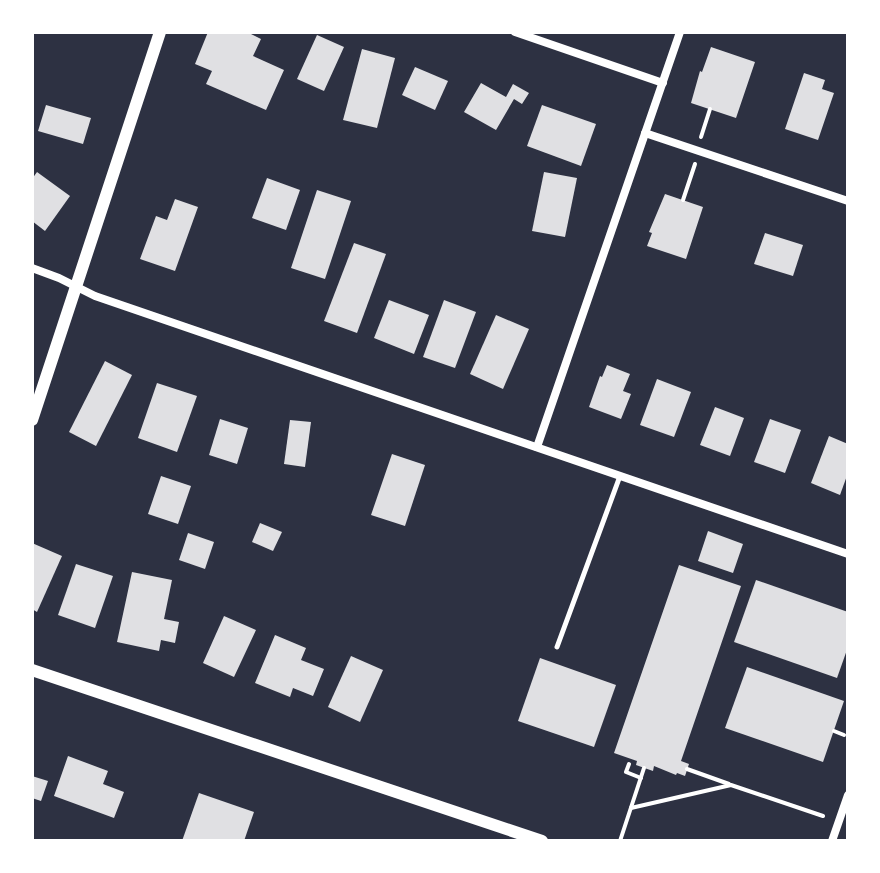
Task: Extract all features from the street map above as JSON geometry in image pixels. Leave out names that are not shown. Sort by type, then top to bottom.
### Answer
[{"type":"street","points":[[32,420],[160,32]]},
{"type":"street","points":[[515,32],[663,83]]},
{"type":"street","points":[[537,447],[680,32]]},
{"type":"street","points":[[645,133],[848,201]]},
{"type":"street","points":[[32,268],[95,296],[848,554]]},
{"type":"street","points":[[32,670],[542,841]]},
{"type":"street","points":[[832,841],[848,795]]},
{"type":"lane","points":[[557,647],[620,475]]},
{"type":"path","points":[[683,200],[710,109]]},
{"type":"path","points":[[834,731],[844,735]]},
{"type":"path","points":[[629,764],[626,772],[641,778]]},
{"type":"path","points":[[620,841],[644,768]]},
{"type":"path","points":[[687,769],[823,816]]},
{"type":"path","points":[[631,808],[731,785]]},
{"type":"building","points":[[208,32],[247,32],[261,39],[253,56],[284,70],[266,110],[206,84],[212,71],[195,64]]},
{"type":"building","points":[[317,35],[344,47],[324,91],[297,79]]},
{"type":"building","points":[[711,47],[755,62],[736,118],[691,103]]},
{"type":"building","points":[[362,49],[395,58],[377,128],[343,120]]},
{"type":"building","points":[[415,67],[448,81],[435,110],[402,95]]},
{"type":"building","points":[[804,73],[825,80],[822,89],[834,93],[818,140],[785,129]]},
{"type":"building","points":[[481,83],[506,97],[513,84],[529,93],[522,104],[514,99],[496,130],[464,112]]},
{"type":"building","points":[[46,105],[91,118],[83,144],[38,131]]},
{"type":"building","points":[[542,105],[596,124],[581,166],[527,146]]},
{"type":"building","points":[[37,172],[70,196],[45,231],[32,221],[32,179]]},
{"type":"building","points":[[544,172],[577,178],[565,237],[532,231]]},
{"type":"building","points":[[267,178],[300,190],[286,230],[252,218]]},
{"type":"building","points":[[317,190],[351,201],[325,279],[291,268]]},
{"type":"building","points":[[665,194],[703,207],[686,259],[647,246],[652,233],[649,232]]},
{"type":"building","points":[[175,199],[198,207],[175,271],[140,259],[156,216],[167,220]]},
{"type":"building","points":[[765,233],[803,245],[793,276],[754,264]]},
{"type":"building","points":[[354,243],[386,254],[357,333],[324,321]]},
{"type":"building","points":[[389,300],[429,315],[414,354],[374,338]]},
{"type":"building","points":[[444,300],[476,312],[455,368],[423,357]]},
{"type":"building","points":[[496,315],[529,329],[503,389],[470,374]]},
{"type":"building","points":[[105,361],[132,375],[96,446],[69,432]]},
{"type":"building","points":[[607,365],[630,374],[623,391],[631,394],[621,419],[589,407]]},
{"type":"building","points":[[657,379],[691,392],[674,437],[640,425]]},
{"type":"building","points":[[157,383],[197,396],[177,452],[138,438]]},
{"type":"building","points":[[715,407],[744,418],[730,456],[700,445]]},
{"type":"building","points":[[220,419],[248,428],[237,464],[209,455]]},
{"type":"building","points":[[770,419],[801,430],[785,473],[754,462]]},
{"type":"building","points":[[290,420],[311,422],[305,467],[284,464]]},
{"type":"building","points":[[829,436],[848,444],[848,473],[840,495],[811,483]]},
{"type":"building","points":[[392,454],[425,465],[405,526],[371,515]]},
{"type":"building","points":[[161,476],[191,486],[178,524],[148,514]]},
{"type":"building","points":[[260,523],[282,532],[273,551],[252,542]]},
{"type":"building","points":[[708,531],[743,544],[733,573],[698,561]]},
{"type":"building","points":[[188,533],[214,542],[205,569],[179,560]]},
{"type":"building","points":[[32,543],[62,556],[37,612],[32,609]]},
{"type":"building","points":[[76,564],[113,576],[95,628],[58,615]]},
{"type":"building","points":[[679,565],[741,586],[681,761],[689,764],[685,776],[654,766],[653,771],[614,753]]},
{"type":"building","points":[[132,572],[172,580],[164,619],[179,622],[175,643],[161,640],[159,651],[117,642]]},
{"type":"building","points":[[756,580],[848,612],[848,647],[837,678],[734,642]]},
{"type":"building","points":[[224,616],[256,630],[234,677],[203,663]]},
{"type":"building","points":[[275,635],[306,648],[301,660],[324,669],[313,696],[293,688],[290,697],[255,683]]},
{"type":"building","points":[[351,656],[383,670],[360,722],[328,707]]},
{"type":"building","points":[[540,658],[616,685],[594,747],[518,721]]},
{"type":"building","points":[[747,667],[844,701],[823,762],[725,728]]},
{"type":"building","points":[[68,756],[108,771],[103,784],[124,792],[114,818],[54,796]]},
{"type":"building","points":[[32,776],[48,781],[41,801],[32,798]]},
{"type":"building","points":[[199,793],[254,812],[244,841],[182,841]]}]
